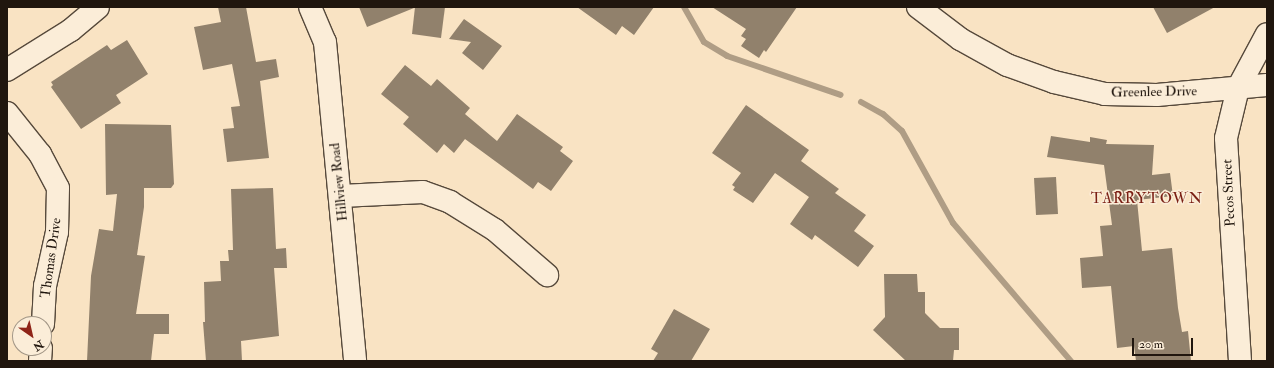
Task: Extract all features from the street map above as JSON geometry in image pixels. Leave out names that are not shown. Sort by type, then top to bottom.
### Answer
[{"type":"street","points":[[7,70],[71,30],[98,7]]},
{"type":"street","name":"Hillview Road","points":[[310,7],[325,42],[341,196],[355,361]]},
{"type":"street","name":"Greenlee Drive","points":[[918,7],[960,38],[1001,61],[1054,82],[1105,94],[1157,95],[1267,85]]},
{"type":"street","name":"Pecos Street","points":[[1240,361],[1226,138],[1238,88],[1267,34]]},
{"type":"street","name":"Thomas Drive","points":[[7,113],[40,154],[58,188],[57,232],[45,286],[43,316]]},
{"type":"street","points":[[341,196],[423,192],[450,202],[495,230],[547,275]]},
{"type":"building","points":[[218,7],[246,7],[256,62],[276,59],[279,77],[260,81],[269,158],[227,162],[223,129],[234,128],[231,107],[240,106],[232,64],[203,70],[194,27],[221,22]]},
{"type":"building","points":[[359,7],[414,7],[414,8],[367,27]]},
{"type":"building","points":[[415,7],[445,7],[441,38],[412,34]]},
{"type":"building","points":[[577,7],[654,7],[634,35],[622,26],[616,35]]},
{"type":"building","points":[[712,7],[797,7],[766,52],[764,50],[759,58],[741,46],[746,39],[741,36],[746,29]]},
{"type":"building","points":[[1153,7],[1215,7],[1167,33]]},
{"type":"building","points":[[464,19],[502,46],[483,70],[462,53],[471,42],[449,39]]},
{"type":"building","points":[[127,40],[148,74],[116,95],[121,103],[81,129],[51,87],[53,85],[51,82],[107,45],[111,50]]},
{"type":"building","points":[[405,65],[431,86],[437,79],[470,108],[465,114],[497,141],[517,114],[563,147],[560,151],[573,161],[551,191],[538,182],[533,189],[465,139],[454,153],[444,144],[437,153],[403,124],[409,117],[381,94]]},
{"type":"building","points":[[746,105],[809,150],[801,161],[839,189],[835,193],[866,215],[854,231],[874,246],[858,267],[815,235],[812,240],[790,224],[809,197],[775,173],[753,203],[733,190],[735,187],[732,185],[741,173],[712,153]]},
{"type":"building","points":[[105,124],[171,125],[174,184],[171,188],[144,188],[144,207],[137,255],[145,256],[136,314],[169,314],[169,334],[154,334],[151,361],[87,361],[91,276],[99,229],[113,231],[117,194],[106,195]]},
{"type":"building","points":[[1051,136],[1090,142],[1090,137],[1107,140],[1106,144],[1154,145],[1152,175],[1170,173],[1173,196],[1137,200],[1142,251],[1172,248],[1182,332],[1188,331],[1191,361],[1136,361],[1134,346],[1117,348],[1111,286],[1082,288],[1080,258],[1103,256],[1100,226],[1112,225],[1104,165],[1047,157]]},
{"type":"building","points":[[1056,177],[1058,214],[1036,215],[1034,178]]},
{"type":"building","points":[[273,188],[276,249],[286,248],[287,268],[274,268],[279,336],[241,341],[242,361],[206,361],[203,322],[205,322],[204,282],[221,281],[220,261],[229,261],[228,250],[233,250],[231,189]]},
{"type":"building","points":[[884,274],[917,274],[918,292],[925,292],[925,313],[940,328],[959,328],[959,350],[954,350],[953,361],[906,361],[873,330],[885,317]]},
{"type":"building","points":[[674,309],[710,329],[691,361],[653,361],[658,353],[651,349]]},
{"type":"waterway","points":[[684,7],[704,42],[727,56],[841,95]]},
{"type":"waterway","points":[[861,102],[883,114],[902,131],[953,223],[1071,361]]},
{"type":"district","name":"TARRYTOWN","points":[[1147,199]]}]
